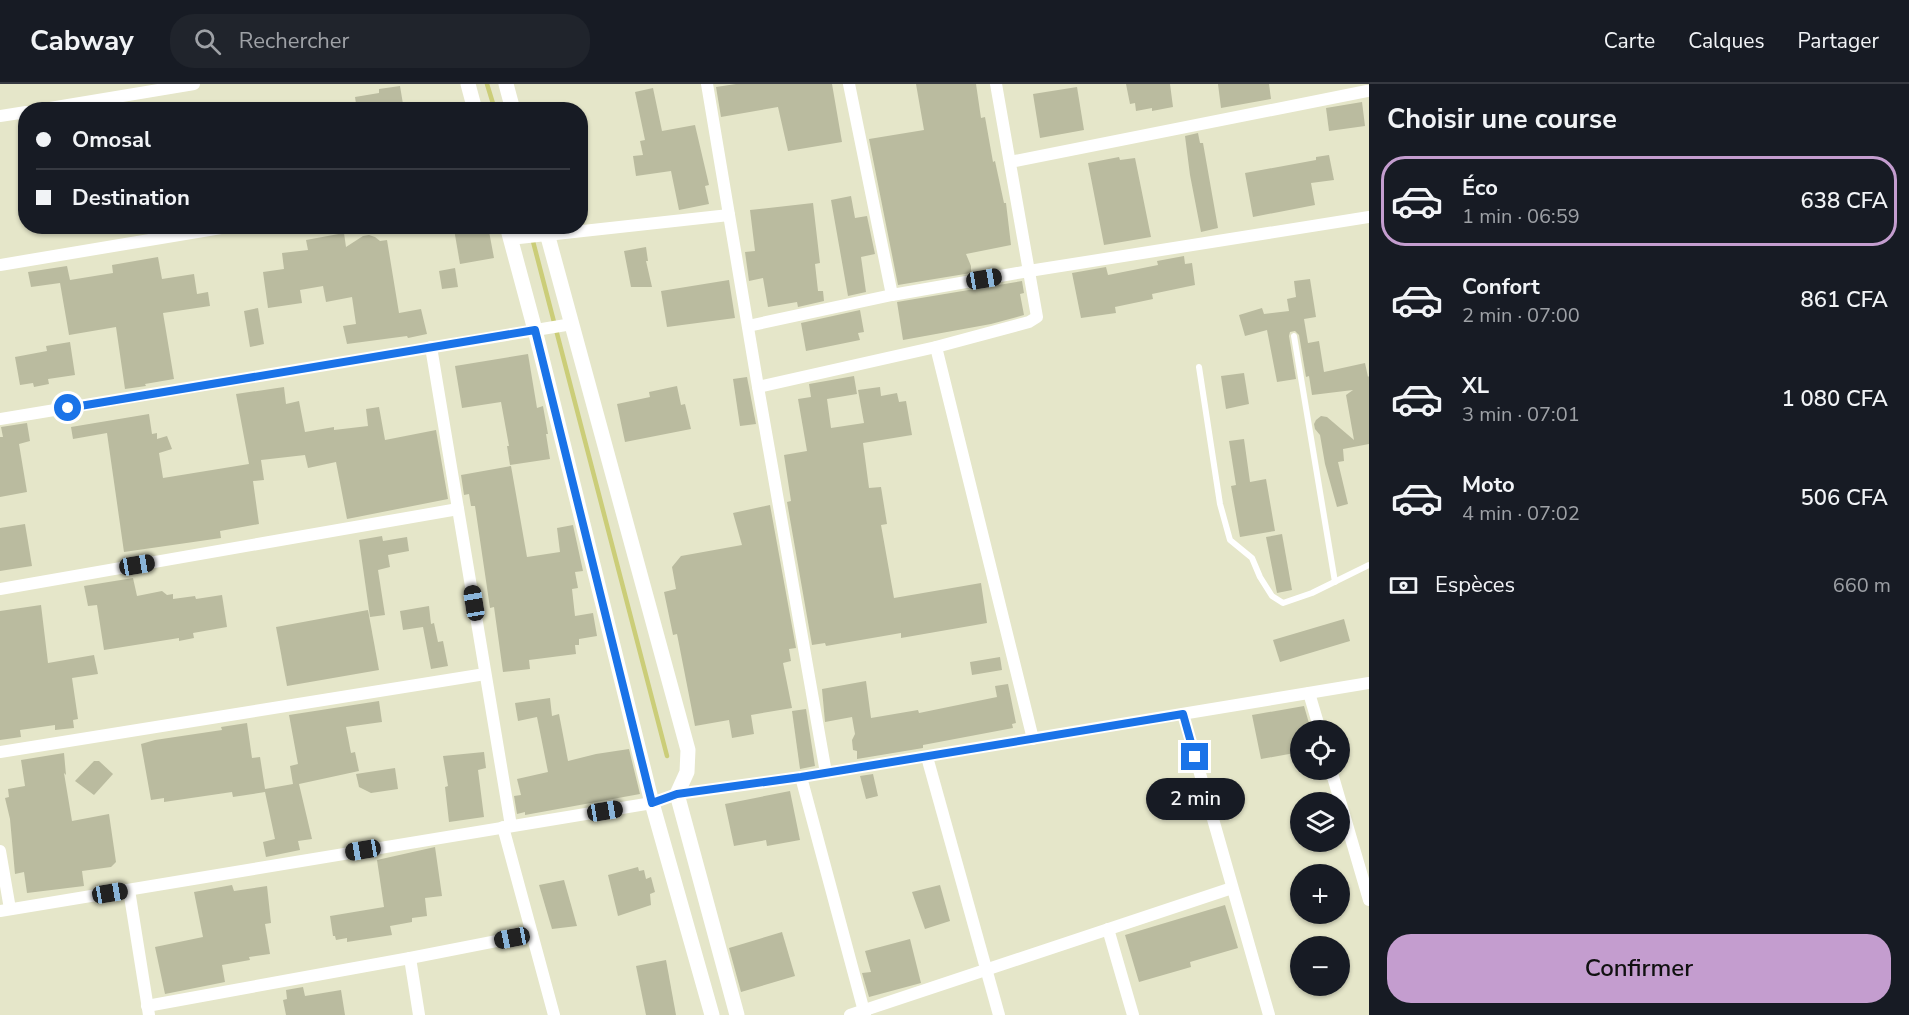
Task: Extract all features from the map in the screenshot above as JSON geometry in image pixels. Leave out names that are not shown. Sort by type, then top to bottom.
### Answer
[{"type":"street","points":[[78,102],[152,87],[194,84]]},
{"type":"street","points":[[468,84],[473,102]]},
{"type":"street","points":[[506,84],[511,102]]},
{"type":"street","points":[[707,84],[826,773]]},
{"type":"street","points":[[849,84],[892,295]]},
{"type":"street","points":[[758,387],[936,347],[1029,322],[1037,317],[996,84]]},
{"type":"street","points":[[1010,162],[1367,92]]},
{"type":"street","points":[[0,115],[18,113]]},
{"type":"street","points":[[588,226],[729,214]]},
{"type":"street","points":[[747,326],[892,295],[1369,217]]},
{"type":"street","points":[[0,264],[184,234]]},
{"type":"street","points":[[508,234],[535,330],[652,803],[712,1015]]},
{"type":"street","points":[[547,234],[688,750],[687,772],[677,794],[737,1015]]},
{"type":"street","points":[[0,419],[572,324]]},
{"type":"street","points":[[431,347],[485,674],[507,827],[554,1015]]},
{"type":"street","points":[[936,347],[1033,739]]},
{"type":"street","points":[[0,589],[458,509]]},
{"type":"street","points":[[0,752],[485,674]]},
{"type":"street","points":[[0,851],[5,910],[652,803],[677,794],[826,773],[1369,683]]},
{"type":"street","points":[[1309,693],[1317,720]]},
{"type":"street","points":[[1183,714],[1269,1015]]},
{"type":"street","points":[[927,756],[999,1015]]},
{"type":"street","points":[[801,777],[864,1013]]},
{"type":"street","points":[[1334,780],[1369,900]]},
{"type":"street","points":[[850,1015],[864,1013],[986,969],[1232,888]]},
{"type":"street","points":[[129,890],[148,1011],[532,934]]},
{"type":"street","points":[[1108,929],[1133,1015]]},
{"type":"street","points":[[410,958],[419,1015]]},
{"type":"lane","points":[[1294,336],[1335,582]]},
{"type":"lane","points":[[1199,367],[1220,504],[1230,540],[1252,558],[1272,596],[1283,603],[1312,593],[1369,565]]},
{"type":"building","points":[[736,84],[832,84],[842,142],[788,151],[778,107],[721,117],[716,87]]},
{"type":"building","points":[[916,84],[976,84],[981,118],[985,117],[993,162],[995,161],[1004,203],[1006,203],[1011,245],[966,254],[971,273],[898,285],[869,139],[924,130]]},
{"type":"building","points":[[1126,84],[1170,84],[1173,107],[1136,111],[1135,103],[1130,104]]},
{"type":"building","points":[[1218,84],[1269,84],[1271,99],[1221,108]]},
{"type":"building","points":[[400,86],[403,102],[356,102],[355,97],[379,93],[379,89]]},
{"type":"building","points":[[1077,87],[1084,130],[1040,138],[1033,94]]},
{"type":"building","points":[[653,88],[662,131],[695,125],[709,185],[705,186],[709,204],[679,210],[671,171],[636,176],[633,156],[643,155],[640,141],[645,140],[635,92]]},
{"type":"building","points":[[1362,102],[1365,126],[1329,131],[1326,108]]},
{"type":"building","points":[[1198,133],[1200,143],[1203,143],[1218,228],[1201,232],[1185,136]]},
{"type":"building","points":[[1329,155],[1334,180],[1311,183],[1315,205],[1253,217],[1245,173],[1316,160],[1316,157]]},
{"type":"building","points":[[1119,157],[1120,160],[1135,158],[1151,237],[1104,245],[1088,163]]},
{"type":"building","points":[[851,196],[855,218],[867,216],[875,254],[861,257],[866,292],[848,296],[831,200]]},
{"type":"building","points":[[813,203],[820,263],[815,264],[818,291],[823,291],[824,301],[798,307],[797,302],[768,307],[763,278],[749,281],[745,252],[755,251],[750,210]]},
{"type":"building","points":[[344,234],[346,247],[363,236],[369,235],[380,241],[387,240],[399,313],[421,309],[427,334],[347,344],[343,326],[356,324],[352,297],[326,302],[323,286],[300,290],[302,303],[268,308],[263,272],[284,269],[282,253],[308,250],[306,240]]},
{"type":"building","points":[[455,234],[490,234],[494,258],[460,264]]},
{"type":"building","points":[[646,247],[648,261],[646,261],[652,287],[631,287],[624,251]]},
{"type":"building","points":[[1184,256],[1185,264],[1192,263],[1195,285],[1152,294],[1153,299],[1115,307],[1116,313],[1081,318],[1072,273],[1106,267],[1108,275],[1158,265],[1157,261]]},
{"type":"building","points":[[158,257],[162,279],[194,274],[197,294],[208,292],[210,306],[163,313],[174,379],[125,389],[116,327],[69,335],[60,283],[31,287],[28,272],[67,266],[70,280],[113,273],[112,265]]},
{"type":"building","points":[[455,268],[458,287],[442,289],[439,271]]},
{"type":"building","points":[[1310,279],[1316,317],[1304,319],[1308,343],[1319,341],[1324,372],[1365,363],[1369,376],[1369,444],[1343,449],[1344,461],[1338,462],[1348,504],[1337,507],[1320,435],[1314,424],[1321,416],[1327,417],[1354,440],[1346,395],[1353,390],[1312,395],[1309,376],[1306,377],[1299,335],[1295,331],[1290,332],[1289,336],[1296,379],[1277,382],[1267,330],[1245,336],[1239,315],[1262,308],[1264,314],[1289,311],[1287,299],[1296,297],[1294,281]]},
{"type":"building","points":[[729,280],[735,318],[667,327],[661,291]]},
{"type":"building","points":[[1022,281],[1024,293],[1020,294],[1024,315],[991,324],[903,340],[897,302]]},
{"type":"building","points":[[258,308],[264,344],[250,347],[244,311]]},
{"type":"building","points":[[860,310],[864,332],[858,333],[860,340],[806,351],[801,323]]},
{"type":"building","points":[[70,342],[75,375],[48,379],[49,384],[34,387],[33,383],[20,385],[15,357],[47,351],[46,346]]},
{"type":"building","points":[[528,354],[537,408],[543,406],[550,459],[510,465],[501,402],[462,408],[455,366]]},
{"type":"building","points":[[1244,373],[1249,404],[1226,409],[1221,376]]},
{"type":"building","points":[[854,376],[857,394],[827,399],[831,428],[864,423],[858,390],[880,387],[881,396],[897,393],[899,402],[906,401],[912,435],[863,443],[869,488],[881,487],[887,524],[881,525],[894,598],[981,583],[987,623],[901,638],[901,633],[826,646],[825,643],[812,645],[787,502],[791,501],[784,455],[807,451],[798,399],[811,397],[809,384]]},
{"type":"building","points":[[747,377],[756,424],[740,426],[733,379]]},
{"type":"building","points":[[677,386],[681,405],[685,404],[691,429],[625,442],[617,404],[650,397],[649,392]]},
{"type":"building","points":[[284,387],[286,404],[299,401],[305,432],[334,427],[334,430],[368,426],[366,409],[379,407],[385,440],[436,430],[448,499],[347,519],[336,462],[308,468],[305,455],[261,460],[264,480],[253,481],[259,524],[220,531],[221,538],[124,552],[107,433],[73,439],[71,427],[149,414],[152,434],[157,433],[157,439],[167,436],[172,449],[159,453],[163,478],[249,464],[236,394]]},
{"type":"building","points":[[27,423],[30,441],[19,444],[27,492],[0,497],[0,437],[3,437],[1,427]]},
{"type":"building","points":[[1244,439],[1250,482],[1266,479],[1275,531],[1240,537],[1231,486],[1236,485],[1229,441]]},
{"type":"building","points":[[511,466],[527,557],[560,552],[557,528],[573,525],[583,571],[575,572],[578,588],[572,589],[575,616],[593,613],[597,636],[579,639],[579,645],[575,645],[576,654],[529,660],[530,669],[503,672],[494,607],[490,608],[475,506],[471,506],[469,494],[464,495],[461,475]]},
{"type":"building","points":[[770,505],[796,648],[789,649],[791,661],[783,663],[792,708],[751,715],[754,734],[732,738],[729,720],[695,726],[677,634],[673,635],[664,592],[676,589],[672,567],[681,556],[742,545],[733,513]]},
{"type":"building","points":[[25,524],[32,566],[0,571],[0,528]]},
{"type":"building","points":[[1282,534],[1292,590],[1277,593],[1266,537]]},
{"type":"building","points":[[382,536],[383,541],[407,537],[409,551],[388,555],[390,567],[378,570],[385,615],[370,617],[359,540]]},
{"type":"building","points":[[133,578],[137,596],[162,591],[167,595],[173,594],[173,599],[195,596],[196,599],[222,595],[227,627],[193,633],[194,638],[179,641],[179,638],[104,650],[97,605],[88,606],[84,586]]},
{"type":"building","points":[[41,605],[48,663],[94,655],[98,674],[72,678],[78,719],[73,720],[74,728],[55,730],[55,725],[20,730],[21,737],[0,740],[0,611]]},
{"type":"building","points":[[429,606],[431,624],[434,623],[438,642],[443,641],[448,666],[431,669],[423,627],[403,630],[400,611]]},
{"type":"building","points":[[368,610],[379,670],[287,686],[276,627]]},
{"type":"building","points":[[1344,619],[1350,641],[1280,662],[1273,640]]},
{"type":"building","points":[[1000,657],[1002,670],[972,675],[970,662]]},
{"type":"building","points":[[866,681],[871,718],[918,710],[919,713],[997,697],[995,686],[1008,684],[1016,723],[1012,724],[1013,728],[923,745],[923,748],[857,759],[857,751],[853,750],[852,740],[855,734],[852,717],[825,722],[822,689]]},
{"type":"building","points":[[550,698],[552,716],[559,714],[568,761],[629,749],[640,794],[525,815],[525,812],[517,814],[514,796],[521,795],[517,779],[548,772],[537,717],[518,721],[515,703]]},
{"type":"building","points":[[379,701],[382,722],[346,727],[351,753],[355,752],[359,771],[299,784],[312,839],[298,841],[300,850],[266,857],[263,842],[275,839],[265,792],[233,797],[232,792],[164,802],[164,798],[151,800],[141,744],[222,730],[221,727],[247,723],[252,758],[260,757],[265,789],[293,784],[290,766],[298,764],[289,715]]},
{"type":"building","points":[[1304,706],[1308,720],[1290,720],[1290,754],[1261,759],[1252,715]]},
{"type":"building","points":[[806,709],[815,766],[800,769],[792,711]]},
{"type":"building","points":[[484,752],[486,768],[478,770],[484,817],[449,822],[445,787],[448,786],[443,756]]},
{"type":"building","points":[[64,753],[66,775],[64,773],[72,821],[109,814],[116,862],[111,867],[82,871],[84,886],[27,893],[24,872],[15,874],[10,819],[5,798],[9,797],[8,789],[25,786],[21,760]]},
{"type":"building","points":[[94,761],[99,761],[113,774],[94,795],[75,781]]},
{"type":"building","points":[[395,768],[398,789],[371,793],[359,787],[356,774]]},
{"type":"building","points":[[873,774],[878,796],[866,799],[860,776]]},
{"type":"building","points":[[790,791],[800,840],[767,846],[766,840],[734,846],[725,804]]},
{"type":"building","points":[[435,847],[442,896],[425,898],[427,916],[412,918],[412,922],[390,926],[392,935],[347,942],[347,938],[336,940],[333,936],[330,916],[384,907],[377,860]]},
{"type":"building","points":[[638,867],[639,871],[644,870],[646,879],[651,877],[655,892],[650,894],[651,905],[618,916],[608,875]]},
{"type":"building","points":[[564,880],[577,926],[552,929],[539,885]]},
{"type":"building","points":[[232,885],[234,891],[267,886],[271,923],[265,924],[270,954],[222,965],[225,982],[165,994],[155,947],[203,937],[194,892]]},
{"type":"building","points":[[940,885],[950,921],[925,929],[912,892]]},
{"type":"building","points":[[1225,905],[1238,948],[1190,962],[1191,967],[1139,982],[1125,935]]},
{"type":"building","points":[[782,932],[795,976],[741,992],[729,948]]},
{"type":"building","points":[[910,939],[921,983],[869,997],[862,973],[871,972],[865,951]]},
{"type":"building","points":[[666,960],[676,1015],[646,1015],[636,966]]},
{"type":"building","points":[[303,987],[305,996],[341,990],[345,1015],[286,1015],[283,1000],[287,999],[286,990]]},
{"type":"waterway","points":[[487,84],[493,102]]},
{"type":"waterway","points":[[531,234],[667,756]]},
{"type":"route","points":[[68,408],[535,330],[652,803],[677,794],[801,777],[1183,714],[1195,757]]}]
